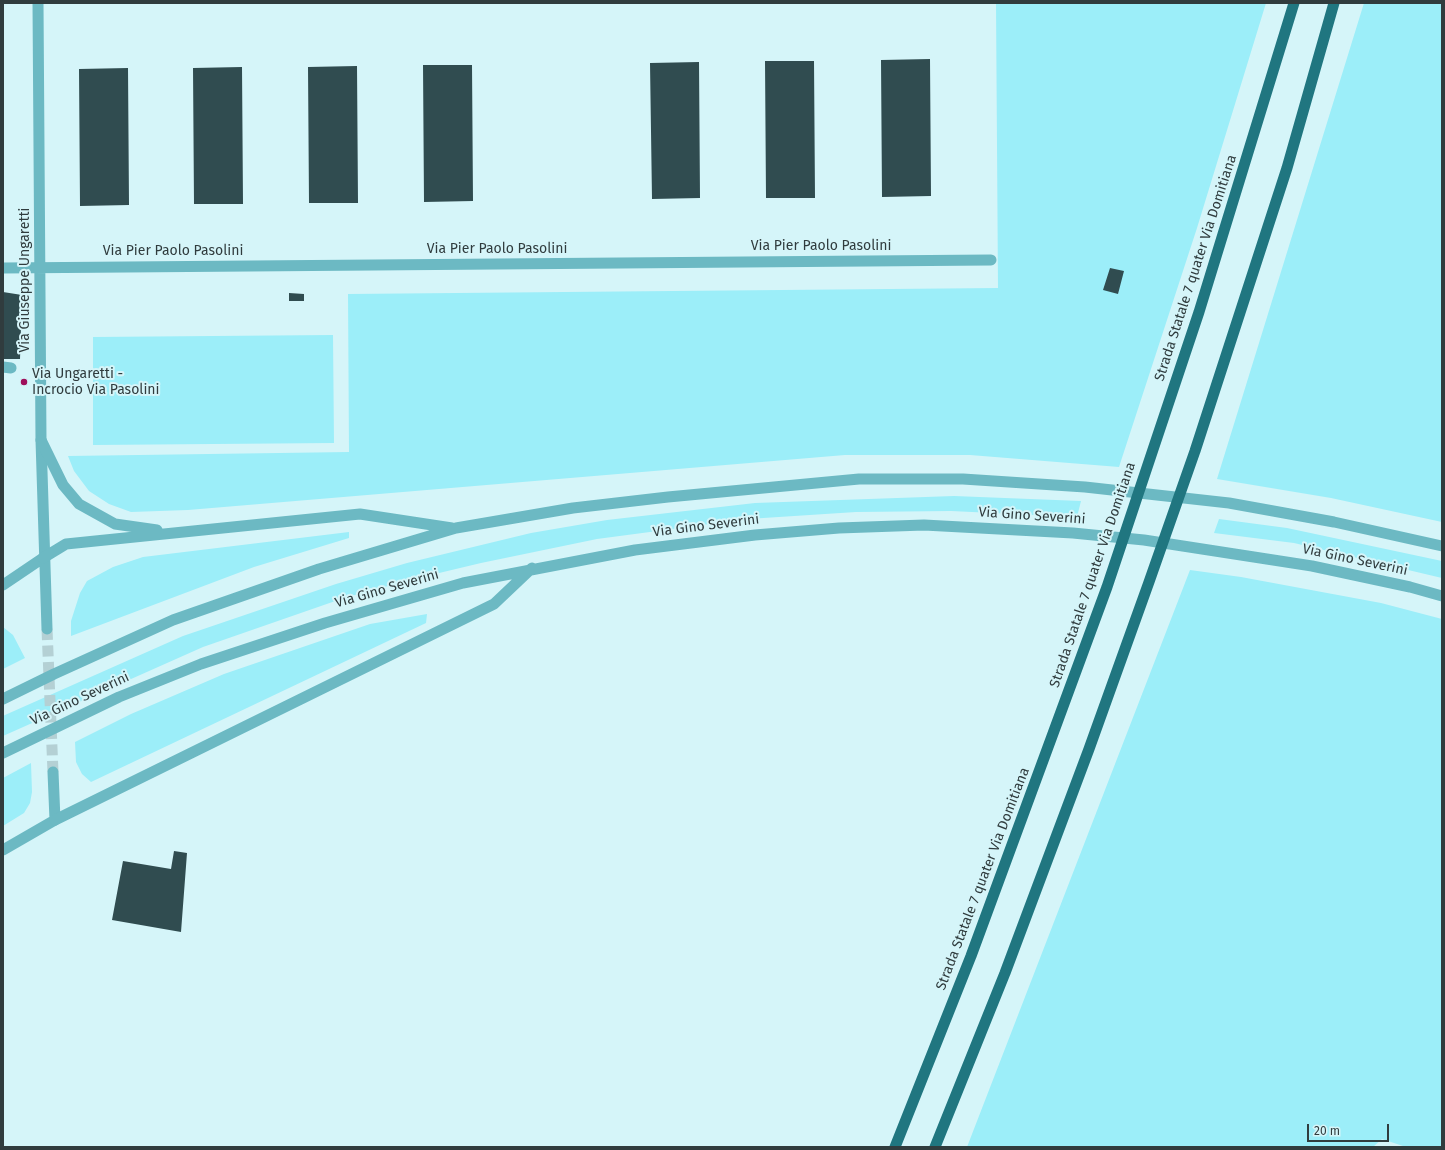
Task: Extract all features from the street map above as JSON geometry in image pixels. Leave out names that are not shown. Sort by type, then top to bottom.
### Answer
[{"type":"highway","name":"Strada Statale 7 quater Via Domitiana","points":[[895,1147],[971,956],[1107,587],[1199,312],[1294,3]]},
{"type":"highway","points":[[935,1147],[1005,973],[1092,742],[1154,568],[1197,444],[1287,168],[1334,3]]},
{"type":"street","name":"Via Giuseppe Ungaretti","points":[[38,3],[41,440],[43,558],[47,629]]},
{"type":"street","name":"Via Pier Paolo Pasolini","points":[[3,268],[991,260]]},
{"type":"street","points":[[41,440],[63,485],[79,504],[115,524],[174,532]]},
{"type":"street","points":[[3,699],[173,620],[319,569],[456,528],[573,508],[668,497],[859,479],[963,479],[1085,487],[1229,504],[1334,522],[1442,546]]},
{"type":"street","points":[[3,584],[66,544],[360,514],[456,528]]},
{"type":"street","name":"Via Gino Severini","points":[[3,753],[118,697],[201,664],[325,623],[463,582],[532,568],[643,549],[754,535],[839,528],[924,525],[1073,533],[1217,550],[1312,566],[1410,587],[1442,596]]},
{"type":"street","points":[[3,850],[55,820],[494,604],[532,568]]},
{"type":"street","points":[[53,772],[55,820]]},
{"type":"shaded area","points":[[996,3],[1266,3],[1197,228],[1119,467],[970,455],[845,455],[188,510],[131,512],[109,504],[89,491],[74,471],[68,456],[349,452],[348,294],[998,288]]},
{"type":"shaded area","points":[[1364,3],[1442,3],[1442,522],[1331,498],[1217,479]]},
{"type":"shaded area","points":[[333,335],[334,443],[93,445],[93,337]]},
{"type":"shaded area","points":[[954,496],[1081,501],[1077,517],[951,511],[856,512],[748,519],[597,539],[481,563],[344,598],[203,647],[3,736],[3,716],[183,636],[336,584],[407,563],[531,533],[607,520],[755,503]]},
{"type":"shaded area","points":[[1219,519],[1287,528],[1442,561],[1442,578],[1294,543],[1214,533]]},
{"type":"shaded area","points":[[349,532],[349,538],[254,567],[71,636],[71,621],[80,593],[87,581],[113,567],[143,557]]},
{"type":"shaded area","points":[[1190,570],[1241,577],[1381,603],[1442,619],[1442,1147],[1406,1147],[1382,1139],[1373,1147],[967,1147]]},
{"type":"shaded area","points":[[427,614],[426,623],[91,782],[82,774],[76,762],[75,742],[131,714],[224,674],[370,624]]},
{"type":"shaded area","points":[[3,627],[13,635],[25,658],[3,669]]},
{"type":"shaded area","points":[[31,763],[32,792],[30,803],[24,813],[3,826],[3,778]]},
{"type":"building","points":[[930,59],[931,196],[882,197],[881,60]]},
{"type":"building","points":[[765,61],[814,61],[815,198],[766,198]]},
{"type":"building","points":[[699,62],[700,198],[652,199],[650,63]]},
{"type":"building","points":[[423,65],[472,65],[473,201],[424,202]]},
{"type":"building","points":[[357,66],[358,203],[309,203],[308,67]]},
{"type":"building","points":[[242,67],[243,204],[194,204],[193,68]]},
{"type":"building","points":[[128,68],[129,205],[80,206],[79,69]]},
{"type":"building","points":[[1110,268],[1124,271],[1118,294],[1103,290]]},
{"type":"building","points":[[3,292],[22,295],[20,359],[3,359]]},
{"type":"building","points":[[289,293],[304,294],[304,301],[289,301]]},
{"type":"building","points":[[174,851],[187,853],[181,932],[112,920],[123,861],[171,869]]},
{"type":"tunnel","points":[[47,629],[53,772]]},
{"type":"place","name":"Via Ungaretti - Incrocio Via Pasolini","points":[[24,382]]}]
